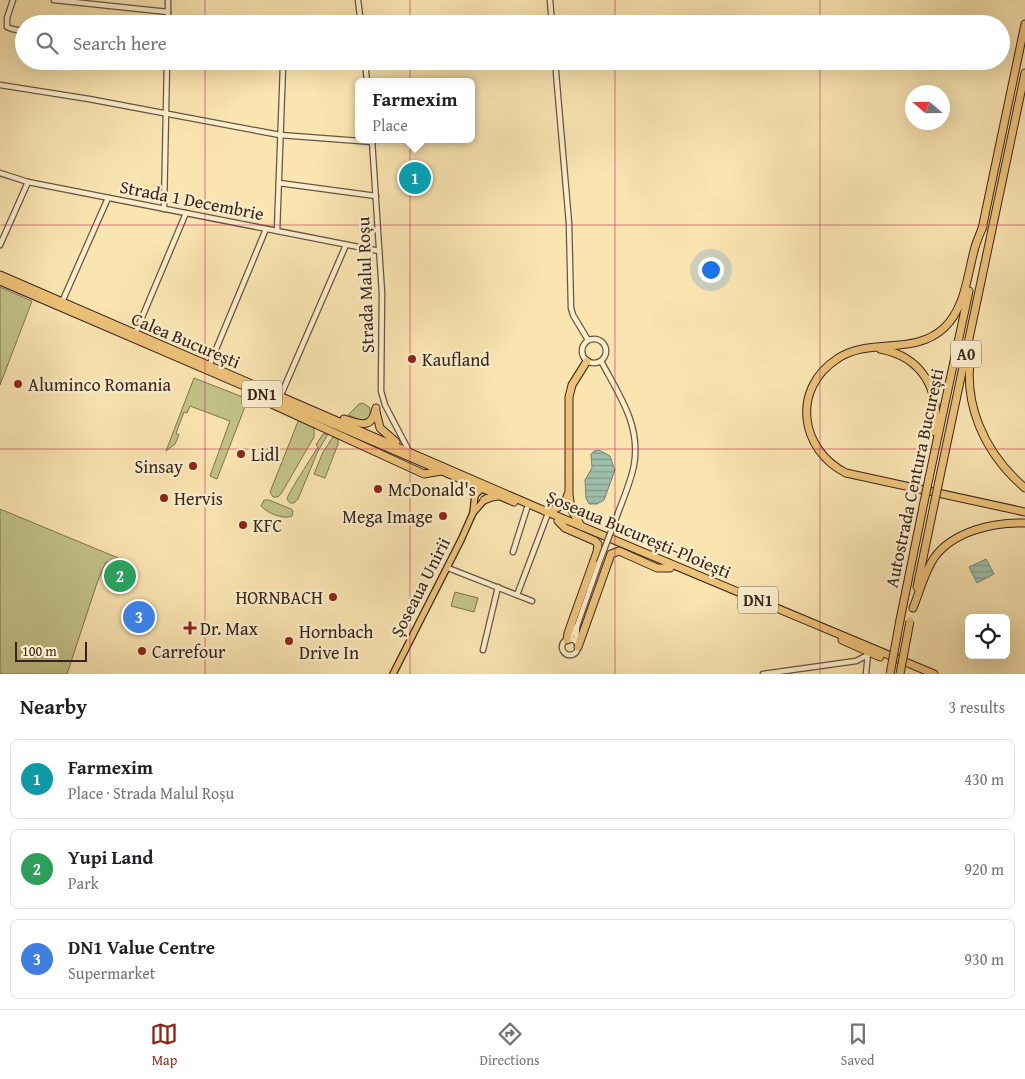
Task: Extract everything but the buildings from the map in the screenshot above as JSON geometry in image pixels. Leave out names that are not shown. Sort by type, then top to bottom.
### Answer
[{"type":"highway","name":"Autostrada Centura București","points":[[890,674],[931,468],[1025,24]]},
{"type":"highway","name":"Autostrada Centura București","points":[[900,674],[1025,72]]},
{"type":"highway","points":[[983,226],[975,248],[960,306],[947,325],[937,334],[922,341],[848,353],[831,362],[820,373],[810,392],[807,410],[808,426],[816,446],[826,459],[839,469],[856,476],[1025,512]]},
{"type":"highway","points":[[992,227],[991,252],[970,354],[971,397],[976,421],[988,446],[1005,469],[1025,488]]},
{"type":"highway","name":"Calea București","points":[[0,275],[135,334],[207,368]]},
{"type":"highway","name":"Calea București","points":[[0,281],[410,451],[471,481]]},
{"type":"highway","points":[[872,348],[905,357],[918,367],[931,386],[936,405],[931,468]]},
{"type":"highway","points":[[581,526],[572,512],[569,494],[570,392],[574,381],[587,361]]},
{"type":"highway","name":"DN1","points":[[207,368],[217,379],[424,474],[441,471],[471,481]]},
{"type":"highway","points":[[320,413],[365,424],[373,419],[376,408],[379,425],[386,434],[410,451]]},
{"type":"highway","points":[[471,481],[475,495]]},
{"type":"highway","name":"Șoseaua București-Ploiești","points":[[471,481],[527,508],[546,513],[558,521],[868,653],[923,674]]},
{"type":"highway","name":"Șoseaua București-Ploiești","points":[[485,488],[581,526],[934,674]]},
{"type":"highway","points":[[546,513],[562,506],[569,494]]},
{"type":"highway","points":[[484,500],[499,496]]},
{"type":"highway","points":[[558,521],[565,528],[598,544],[597,552],[568,633],[569,640]]},
{"type":"highway","points":[[913,608],[929,567],[940,550],[958,537],[988,527],[1025,523]]},
{"type":"highway","points":[[577,644],[612,554],[619,551],[657,568],[670,568]]},
{"type":"main road","points":[[475,495],[485,488]]},
{"type":"main road","points":[[484,500],[485,488]]},
{"type":"main road","name":"Șoseaua Unirii","points":[[473,513],[475,495]]},
{"type":"main road","name":"Șoseaua Unirii","points":[[393,674],[448,568],[473,513],[484,500]]},
{"type":"street","points":[[12,0],[7,18],[7,27],[15,30]]},
{"type":"street","points":[[54,0],[168,12],[168,0]]},
{"type":"street","points":[[358,0],[360,15]]},
{"type":"street","points":[[550,0],[551,15]]},
{"type":"street","points":[[164,209],[167,70]]},
{"type":"street","points":[[278,231],[282,70]]},
{"type":"street","points":[[556,70],[570,242],[570,308],[588,340]]},
{"type":"street","points":[[0,85],[166,113],[280,135],[355,139]]},
{"type":"street","name":"Strada Malul Roșu","points":[[372,143],[382,301],[381,391],[385,405],[410,451]]},
{"type":"street","name":"Strada 1 Decembrie","points":[[0,173],[28,182],[379,251]]},
{"type":"street","points":[[0,245],[28,182]]},
{"type":"street","points":[[279,182],[376,196]]},
{"type":"street","points":[[62,302],[108,198]]},
{"type":"street","points":[[135,334],[186,213]]},
{"type":"street","points":[[207,368],[266,229]]},
{"type":"street","points":[[280,397],[346,245]]},
{"type":"street","points":[[597,339],[604,344],[606,355],[601,361],[594,363],[587,361],[583,357],[583,344],[588,340],[597,339]]},
{"type":"street","points":[[183,343],[213,355]]},
{"type":"street","points":[[577,626],[575,653],[571,655],[566,654],[563,647],[577,626],[634,466],[634,433],[628,412],[601,361]]},
{"type":"street","points":[[386,434],[392,433],[396,426]]},
{"type":"street","points":[[512,552],[527,508]]},
{"type":"street","points":[[517,595],[546,513]]},
{"type":"street","points":[[448,568],[532,601]]},
{"type":"street","points":[[483,650],[498,588]]},
{"type":"street","points":[[569,640],[577,644]]},
{"type":"street","points":[[764,674],[856,661],[868,653]]},
{"type":"street","points":[[866,674],[868,653]]},
{"type":"green space","points":[[0,287],[32,301],[0,385]]},
{"type":"green space","points":[[194,378],[248,399],[217,479],[210,476],[230,421],[190,406],[187,413],[184,412],[176,433],[179,435],[175,444],[166,451]]},
{"type":"green space","points":[[363,403],[370,408],[368,419],[361,420],[348,415],[359,404]]},
{"type":"green space","points":[[299,419],[314,427],[314,437],[281,494],[278,497],[273,497],[270,492]]},
{"type":"green space","points":[[323,434],[328,434],[318,451],[298,499],[294,503],[290,503],[287,499],[288,496],[318,447],[316,445]]},
{"type":"green space","points":[[333,437],[338,438],[338,444],[325,478],[314,474],[323,452]]},
{"type":"green space","points":[[264,500],[269,500],[291,509],[293,511],[292,516],[280,516],[267,511],[261,506]]},
{"type":"green space","points":[[0,509],[123,560],[122,564],[106,562],[97,583],[67,674],[0,674]]},
{"type":"green space","points":[[455,592],[478,598],[474,612],[451,606]]},
{"type":"shaded area","points":[[599,450],[610,456],[615,470],[604,500],[597,504],[589,504],[586,498],[585,480],[592,468],[591,454]]},
{"type":"shaded area","points":[[986,559],[994,574],[977,583],[969,567]]},
{"type":"place","name":"Farmexim","points":[[415,178]]},
{"type":"place","name":"Kaufland","points":[[412,359]]},
{"type":"place","name":"Aluminco Romania","points":[[18,384]]},
{"type":"place","name":"Lidl","points":[[241,454]]},
{"type":"place","name":"Sinsay","points":[[193,466]]},
{"type":"place","name":"McDonald's","points":[[378,489]]},
{"type":"place","name":"Hervis","points":[[164,498]]},
{"type":"place","name":"Mega Image","points":[[443,516]]},
{"type":"place","name":"KFC","points":[[243,525]]},
{"type":"place","name":"Yupi Land","points":[[120,576]]},
{"type":"place","name":"HORNBACH","points":[[333,597]]},
{"type":"place","name":"DN1 Value Centre","points":[[139,617]]},
{"type":"place","name":"Dr. Max","points":[[190,628]]},
{"type":"place","name":"Hornbach Drive In","points":[[289,641]]},
{"type":"place","name":"Carrefour","points":[[142,651]]}]
